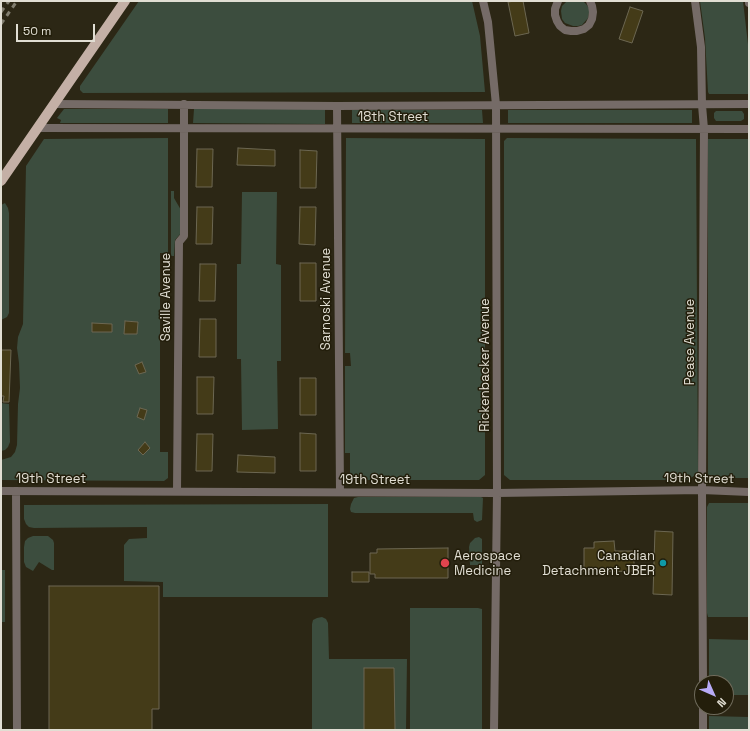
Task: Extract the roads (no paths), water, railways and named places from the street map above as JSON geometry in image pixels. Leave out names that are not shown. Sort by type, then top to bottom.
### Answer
[{"type":"main road","points":[[1,181],[125,1]]},
{"type":"street","name":"Rickenbacker Avenue","points":[[483,1],[488,22],[496,105],[497,493],[494,730]]},
{"type":"street","points":[[558,1],[555,9],[557,21],[565,30],[571,31],[578,31],[589,25],[593,12],[590,1]]},
{"type":"street","name":"Pease Avenue","points":[[694,1],[701,47],[704,129],[702,490],[703,675]]},
{"type":"street","name":"18th Street","points":[[55,104],[337,106],[749,104]]},
{"type":"street","name":"Saville Avenue","points":[[177,491],[179,242],[184,236],[184,104]]},
{"type":"street","name":"Sarnoski Avenue","points":[[337,106],[340,492]]},
{"type":"street","name":"18th Street","points":[[38,128],[749,129]]},
{"type":"street","name":"19th Street","points":[[1,491],[497,493],[702,490],[749,492]]},
{"type":"street","points":[[16,491],[17,730]]},
{"type":"street","points":[[703,715],[703,730]]},
{"type":"railway","points":[[1,12],[9,1]]},
{"type":"railway","points":[[1,24],[17,1]]},
{"type":"place","name":"Aerospace Medicine","points":[[445,563]]},
{"type":"place","name":"Canadian Detachment JBER","points":[[663,563]]}]
